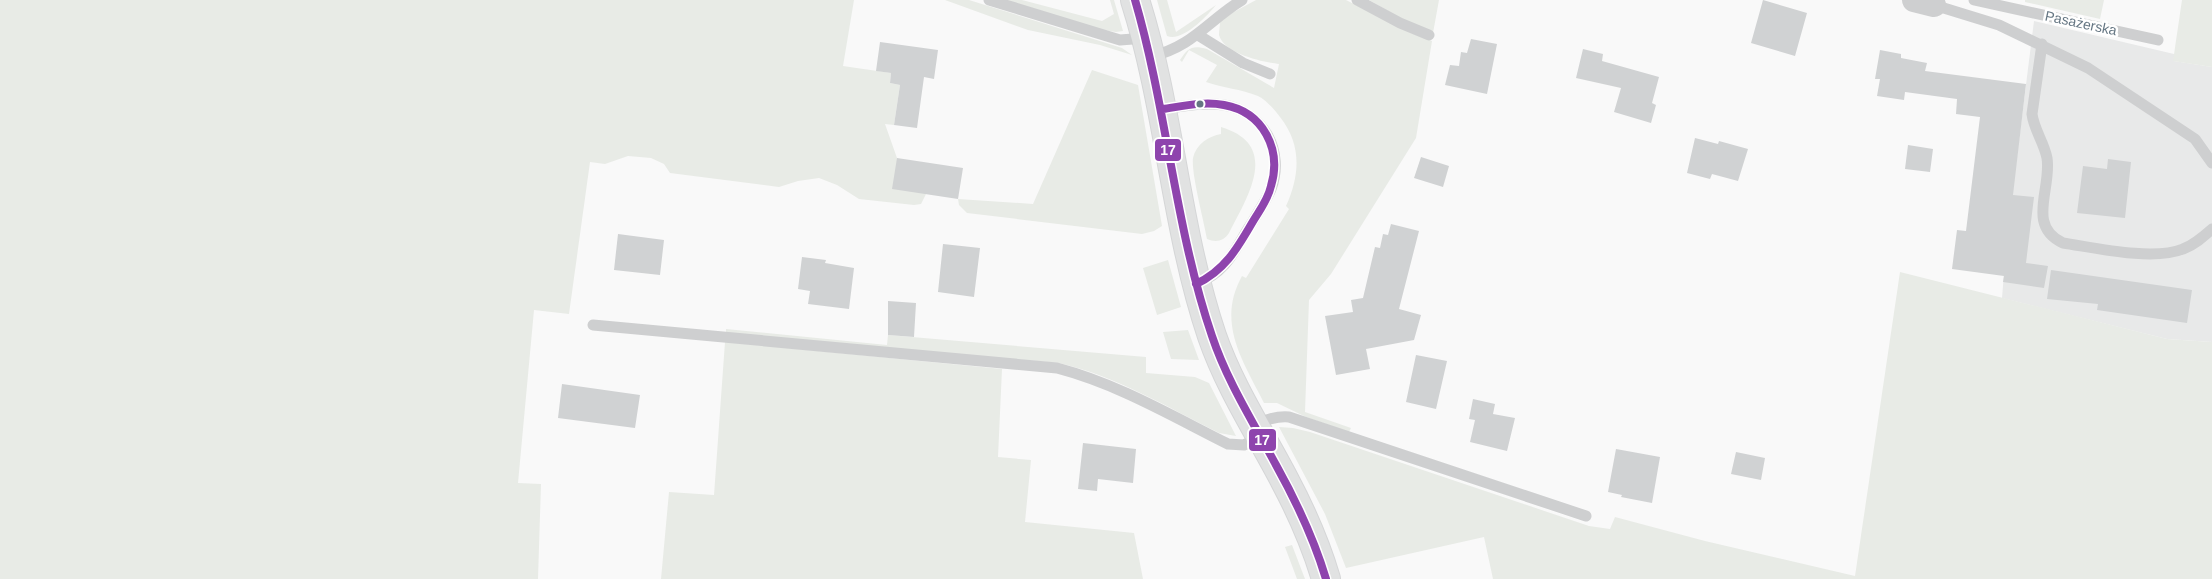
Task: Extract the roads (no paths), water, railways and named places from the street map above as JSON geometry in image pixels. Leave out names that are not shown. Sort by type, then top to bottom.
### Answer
[{"type":"street","points":[[1136,0],[1150,47],[1196,284],[1227,374],[1299,507],[1326,579]]},
{"type":"lane","points":[[989,0],[1120,40],[1168,52],[1198,35],[1220,14],[1242,0]]},
{"type":"lane","points":[[1357,0],[1400,23],[1429,35]]},
{"type":"lane","name":"Pasażerska","points":[[1974,0],[2158,40]]},
{"type":"lane","points":[[1932,1],[1999,25],[2042,44],[2088,68],[2195,139],[2212,163]]},
{"type":"lane","points":[[1198,35],[1244,63],[1270,74]]},
{"type":"lane","points":[[2042,44],[2032,114],[2033,124],[2044,145],[2047,161],[2043,210],[2044,224],[2052,238],[2064,243],[2158,254],[2182,249],[2198,242],[2212,229]]},
{"type":"lane","points":[[1163,109],[1207,104],[1224,105],[1240,110],[1253,117],[1263,127],[1276,156],[1275,174],[1269,193],[1225,267],[1209,279],[1196,284]]},
{"type":"lane","points":[[593,325],[1057,368],[1087,376],[1117,388],[1228,444],[1244,445],[1270,418],[1279,416],[1289,417],[1586,516]]}]
